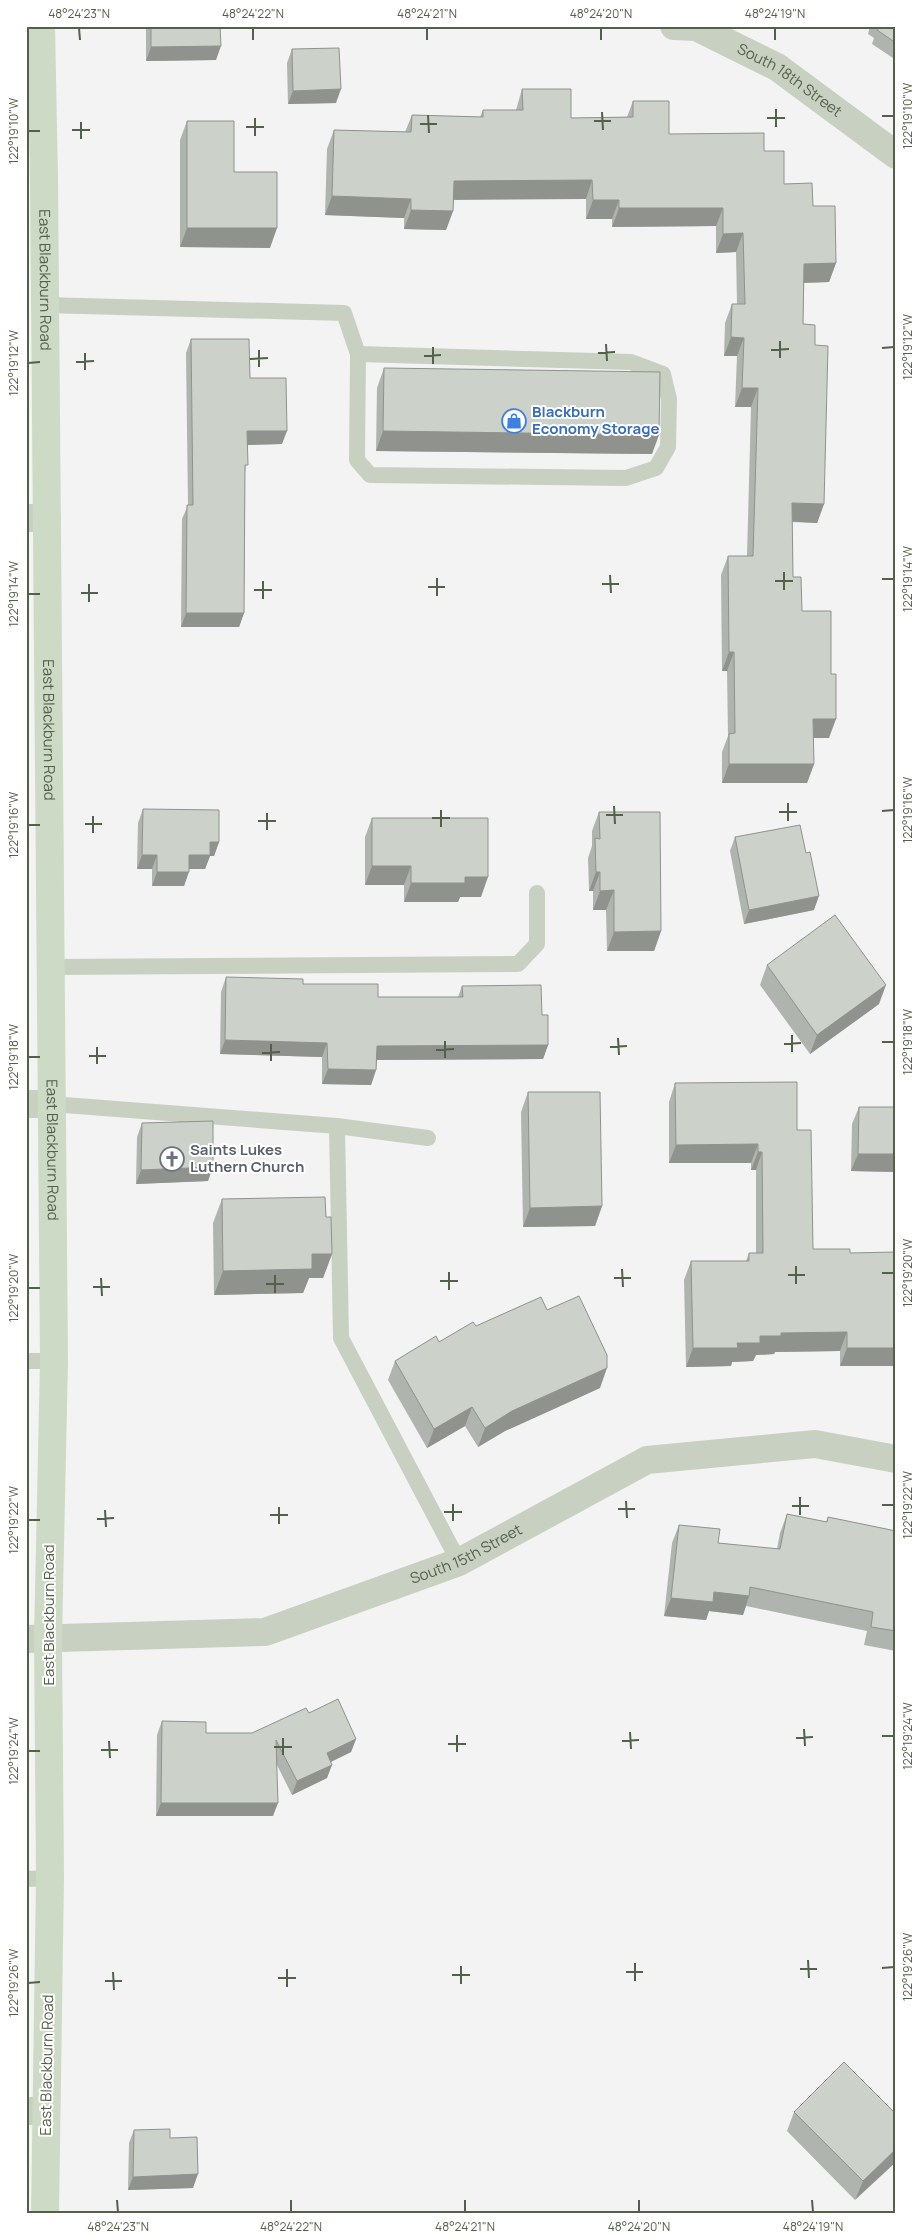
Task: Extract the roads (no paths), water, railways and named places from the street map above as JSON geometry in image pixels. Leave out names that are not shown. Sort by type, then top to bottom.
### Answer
[{"type":"street","name":"South 18th Street","points":[[674,26],[696,27],[777,67],[896,155]]},
{"type":"street","name":"East Blackburn Road","points":[[36,28],[35,180],[45,305],[36,518],[50,967],[39,1104],[54,1361],[37,1638],[38,1878],[36,2111],[45,2214]]},
{"type":"street","name":"South 15th Street","points":[[37,1638],[265,1632],[459,1562],[647,1460],[815,1444],[896,1459]]},
{"type":"lane","points":[[45,305],[344,312],[358,354],[357,460],[370,474],[626,478],[656,468],[668,447],[669,399],[664,374],[631,362],[358,354]]},
{"type":"lane","points":[[50,967],[518,964],[537,944],[537,893]]},
{"type":"lane","points":[[39,1104],[338,1126],[428,1138]]},
{"type":"lane","points":[[338,1126],[341,1338],[459,1562]]},
{"type":"lane","points":[[26,1361],[54,1361]]},
{"type":"place","name":"Blackburn Economy Storage","points":[[514,421]]},
{"type":"place","name":"Saints Lukes Luthern Church","points":[[172,1159]]}]
